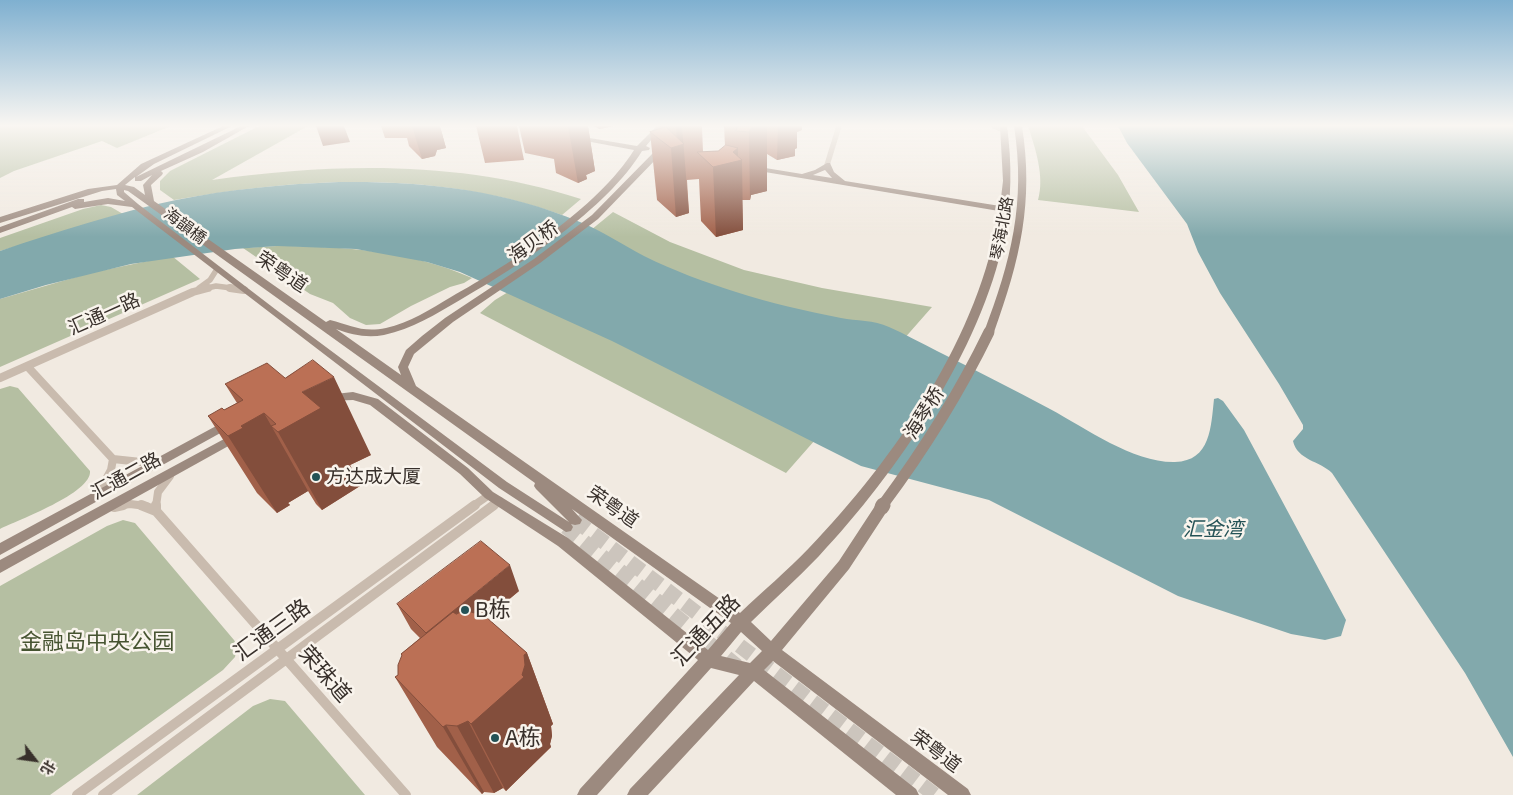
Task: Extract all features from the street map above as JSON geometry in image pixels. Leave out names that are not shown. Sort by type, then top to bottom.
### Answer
[{"type":"main road","points":[[0,230],[154,163]]},
{"type":"main road","points":[[0,220],[52,207],[120,186],[163,163]]},
{"type":"main road","points":[[150,201],[147,188],[149,182],[168,163]]},
{"type":"main road","name":"海贝桥","points":[[308,313],[354,333],[388,331],[424,316],[477,287],[530,251],[580,213],[630,163]]},
{"type":"main road","name":"海贝桥","points":[[413,388],[406,379],[403,367],[410,352],[449,320],[544,256],[595,217],[647,163]]},
{"type":"main road","name":"琴海北路","points":[[969,327],[990,272],[1005,209],[1008,163]]},
{"type":"main road","name":"琴海北路","points":[[988,332],[1009,276],[1022,212],[1024,163]]},
{"type":"main road","points":[[135,206],[120,193],[120,186],[151,164]]},
{"type":"main road","points":[[800,176],[818,172],[827,165],[830,173],[844,183]]},
{"type":"main road","points":[[743,166],[1005,209]]},
{"type":"main road","name":"海韻橋","points":[[120,186],[131,189],[150,201],[232,262]]},
{"type":"main road","points":[[52,207],[102,201],[119,202],[135,206]]},
{"type":"main road","name":"海韻橋","points":[[135,206],[216,269]]},
{"type":"main road","name":"荣粤道","points":[[232,262],[287,301],[308,313],[741,622],[772,651],[962,795]]},
{"type":"main road","name":"荣粤道","points":[[216,269],[503,485],[570,523],[523,468]]},
{"type":"main road","name":"海琴桥","points":[[860,496],[926,404],[969,327]]},
{"type":"main road","name":"海琴桥","points":[[772,651],[844,565],[947,412],[988,332]]},
{"type":"main road","points":[[323,400],[352,395],[365,397],[374,402],[464,471],[494,498],[563,542],[709,660],[753,671],[910,795]]},
{"type":"main road","name":"汇通二路","points":[[0,549],[239,417]]},
{"type":"main road","name":"汇通二路","points":[[0,568],[253,428]]},
{"type":"main road","name":"汇通五路","points":[[586,795],[709,660],[741,622],[782,585],[824,540],[860,496]]},
{"type":"main road","points":[[636,795],[772,651]]},
{"type":"street","points":[[193,292],[210,280],[216,269]]},
{"type":"street","points":[[193,292],[216,286],[244,290]]},
{"type":"street","name":"汇通一路","points":[[0,378],[193,292]]},
{"type":"street","points":[[27,366],[113,459],[141,462],[160,460]]},
{"type":"street","points":[[98,494],[111,470],[113,459]]},
{"type":"street","points":[[156,511],[155,499],[161,485],[174,472],[191,462]]},
{"type":"street","name":"汇通三路","points":[[77,795],[278,649],[494,498]]},
{"type":"street","name":"汇通三路","points":[[103,795],[286,659],[494,498]]},
{"type":"street","points":[[104,510],[120,505],[135,504],[147,506],[156,511]]},
{"type":"street","name":"荣珠道","points":[[156,511],[406,795]]},
{"type":"green space","points":[[0,163],[37,163],[14,171],[0,178]]},
{"type":"green space","points":[[186,163],[242,163],[212,180],[258,174],[351,168],[398,168],[444,171],[490,177],[535,186],[581,199],[562,215],[515,200],[467,190],[418,184],[370,182],[271,186],[174,200],[160,190],[160,181],[170,171]]},
{"type":"green space","points":[[1038,163],[1109,163],[1139,212],[1038,200],[1040,172]]},
{"type":"green space","points":[[101,205],[111,207],[123,214],[0,251],[0,238],[83,209]]},
{"type":"green space","points":[[613,212],[670,242],[744,270],[822,288],[932,307],[786,473],[480,313],[495,300],[536,275]]},
{"type":"green space","points":[[277,246],[327,247],[377,252],[425,262],[472,278],[411,306],[380,324],[366,325],[350,318],[333,303],[310,294],[243,248]]},
{"type":"green space","points":[[172,256],[200,279],[0,367],[0,299],[90,273]]},
{"type":"green space","points":[[10,386],[18,388],[90,471],[87,479],[67,497],[0,529],[0,389]]},
{"type":"green space","name":"金融岛中央公园","points":[[123,520],[135,523],[234,640],[237,645],[235,657],[223,670],[50,795],[0,795],[0,586],[107,526]]},
{"type":"green space","points":[[270,699],[285,701],[365,795],[137,795],[253,706]]},
{"type":"water","points":[[1142,163],[1513,163],[1513,757],[1465,673],[1332,473],[1304,456],[1295,447],[1293,441],[1303,429],[1303,425],[1279,384],[1220,293],[1198,252],[1187,224]]},
{"type":"water","name":"汇金湾","points":[[339,182],[400,183],[461,189],[521,202],[551,211],[588,226],[655,261],[713,284],[788,307],[877,323],[889,327],[1022,394],[1127,451],[1159,461],[1175,462],[1196,456],[1207,440],[1212,420],[1214,399],[1218,398],[1223,401],[1244,430],[1346,620],[1341,636],[1325,640],[1291,634],[1178,596],[989,500],[861,466],[612,341],[460,272],[427,262],[356,249],[277,246],[235,249],[131,264],[46,285],[0,299],[0,251],[132,210],[176,200],[258,188]]},
{"type":"building","points":[[709,163],[729,163],[713,167]]},
{"type":"building","points":[[313,360],[334,377],[302,392],[321,408],[278,432],[271,426],[276,424],[264,413],[228,436],[208,416],[243,400],[225,384],[267,363],[285,378]]},
{"type":"building","points":[[481,541],[510,565],[426,633],[397,604]]},
{"type":"building","points":[[465,610],[474,613],[478,610],[527,653],[524,655],[525,665],[522,675],[524,677],[471,724],[468,721],[457,726],[446,725],[443,727],[395,677],[398,675],[401,654],[453,612],[456,614]]},
{"type":"tunnel","points":[[575,520],[935,795]]},
{"type":"tunnel","points":[[566,527],[737,666]]},
{"type":"place","name":"方达成大厦","points":[[316,477]]},
{"type":"place","name":"B栋","points":[[465,610]]},
{"type":"place","name":"A栋","points":[[495,738]]}]
